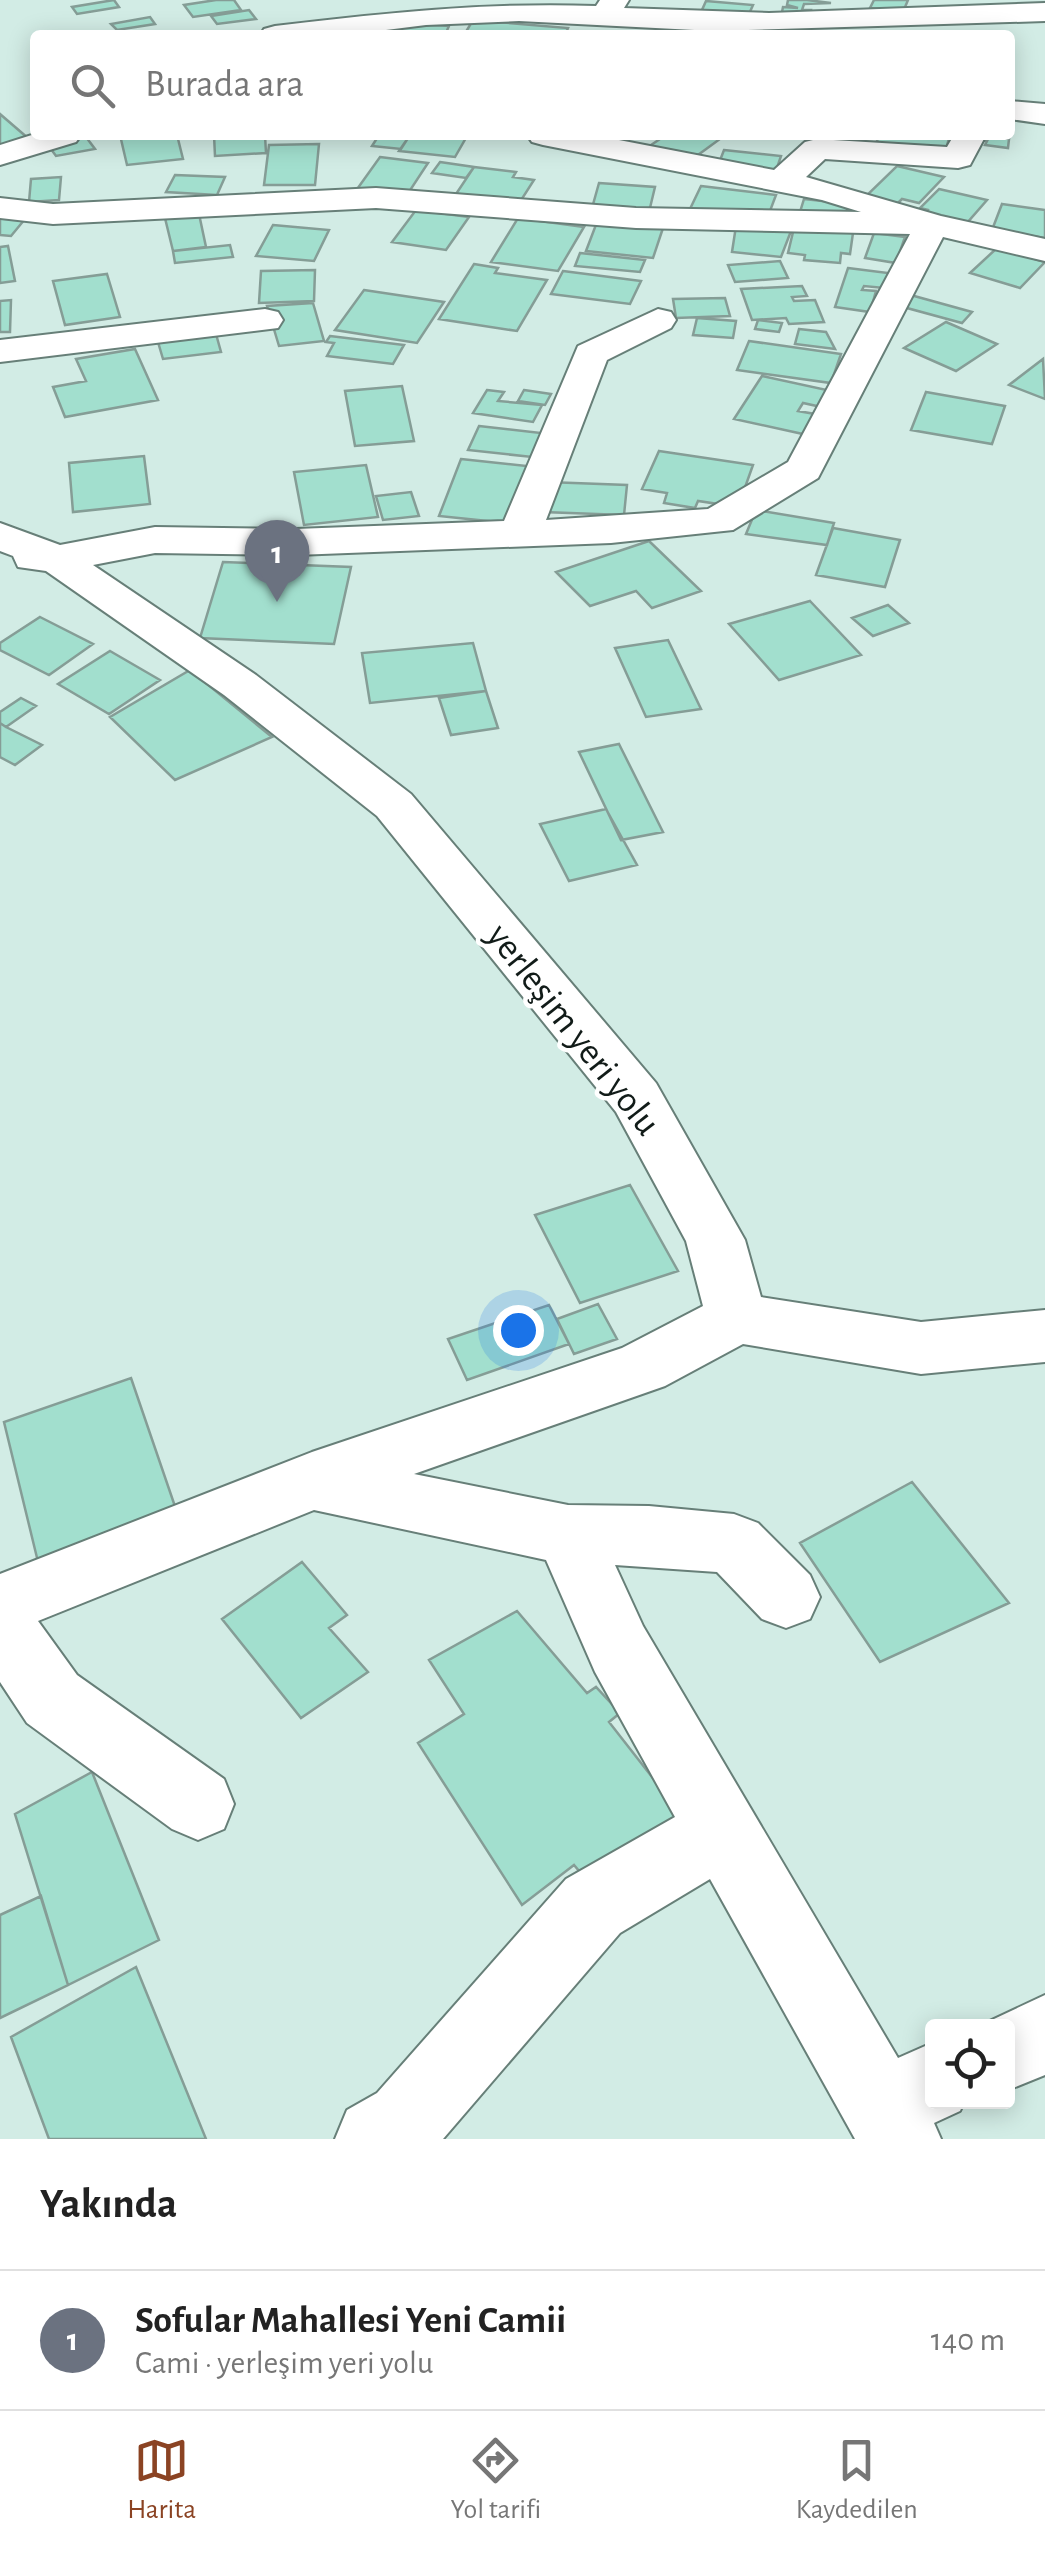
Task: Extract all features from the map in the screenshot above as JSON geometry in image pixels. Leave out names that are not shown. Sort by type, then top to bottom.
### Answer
[{"type":"street","points":[[272,28],[610,7],[652,21],[794,23],[1045,12]]},
{"type":"street","points":[[1015,111],[1045,114]]},
{"type":"street","points":[[0,155],[49,140]]},
{"type":"street","points":[[568,140],[828,191],[932,224],[1045,250]]},
{"type":"street","points":[[780,183],[817,149],[958,158],[967,140]]},
{"type":"street","points":[[0,208],[53,214],[376,198],[636,218],[932,224]]},
{"type":"street","points":[[0,556],[56,559],[155,540],[296,542],[611,530],[718,521],[804,469],[932,224]]},
{"type":"street","points":[[0,352],[264,320]]},
{"type":"street","points":[[521,531],[590,354],[658,320]]},
{"type":"street","name":"yerleşim yeri yolu","points":[[0,536],[56,559],[240,685],[394,805],[636,1098],[716,1240],[737,1318]]},
{"type":"street","points":[[0,1605],[312,1481],[642,1367],[737,1318],[921,1348],[1045,1336]]},
{"type":"street","points":[[312,1481],[568,1535],[649,1536],[734,1544],[786,1596]]},
{"type":"street","points":[[568,1535],[619,1649],[723,1830],[905,2109]]},
{"type":"street","points":[[0,1624],[52,1698],[198,1804]]},
{"type":"street","points":[[376,2139],[405,2120],[592,1906],[723,1830]]},
{"type":"street","points":[[1015,2047],[1045,2034]]},
{"type":"building","points":[[114,0],[119,7],[77,14],[72,7]]},
{"type":"building","points":[[234,0],[241,10],[193,17],[184,5]]},
{"type":"building","points":[[788,0],[831,3],[804,4],[802,10],[811,10],[810,15],[782,12],[783,7],[798,8],[787,5]]},
{"type":"building","points":[[874,0],[908,0],[903,12],[870,8]]},
{"type":"building","points":[[706,1],[753,5],[749,14],[702,10]]},
{"type":"building","points":[[249,10],[256,19],[217,24],[211,16]]},
{"type":"building","points":[[150,17],[155,24],[117,30],[111,24]]},
{"type":"building","points":[[473,20],[568,28],[567,30],[467,30]]},
{"type":"building","points":[[404,23],[449,26],[447,30],[400,30]]},
{"type":"building","points":[[0,114],[29,139],[0,147]]},
{"type":"building","points":[[88,140],[95,149],[56,156],[48,145]]},
{"type":"building","points":[[121,140],[178,140],[183,159],[127,165]]},
{"type":"building","points":[[214,140],[265,140],[266,153],[215,156]]},
{"type":"building","points":[[376,140],[407,140],[401,149],[372,146]]},
{"type":"building","points":[[407,140],[465,140],[455,157],[399,151]]},
{"type":"building","points":[[658,140],[718,140],[691,160],[648,147]]},
{"type":"building","points":[[877,140],[949,140],[945,152],[876,144]]},
{"type":"building","points":[[975,140],[1009,140],[1008,148],[985,145],[987,141]]},
{"type":"building","points":[[319,144],[315,185],[264,185],[269,145]]},
{"type":"building","points":[[724,150],[781,156],[774,177],[719,163]]},
{"type":"building","points":[[380,157],[428,163],[405,198],[355,192]]},
{"type":"building","points":[[440,162],[474,167],[466,178],[432,173]]},
{"type":"building","points":[[897,166],[944,177],[919,203],[902,199],[895,206],[864,198]]},
{"type":"building","points":[[474,167],[516,172],[513,177],[534,180],[518,205],[454,197]]},
{"type":"building","points":[[175,175],[225,177],[217,195],[166,192]]},
{"type":"building","points":[[61,177],[59,200],[29,202],[31,179]]},
{"type":"building","points":[[599,183],[655,187],[649,212],[592,208]]},
{"type":"building","points":[[701,186],[776,195],[770,211],[759,210],[756,217],[690,209]]},
{"type":"building","points":[[939,189],[987,200],[966,224],[927,214],[928,210],[920,208]]},
{"type":"building","points":[[804,199],[850,204],[845,217],[800,212]]},
{"type":"building","points":[[1002,204],[1045,210],[1045,238],[992,230]]},
{"type":"building","points":[[416,210],[469,217],[446,250],[392,242]]},
{"type":"building","points":[[199,214],[206,247],[173,251],[165,218]]},
{"type":"building","points":[[0,216],[25,219],[11,236],[0,235]]},
{"type":"building","points":[[518,218],[584,227],[558,271],[491,262]]},
{"type":"building","points":[[597,222],[663,228],[653,258],[586,251]]},
{"type":"building","points":[[273,225],[329,230],[314,261],[256,256]]},
{"type":"building","points":[[736,226],[791,231],[781,257],[732,252]]},
{"type":"building","points":[[794,228],[853,233],[850,254],[841,253],[840,263],[804,260],[805,255],[788,253]]},
{"type":"building","points":[[874,233],[905,237],[896,263],[865,258]]},
{"type":"building","points":[[230,245],[233,257],[175,263],[173,251]]},
{"type":"building","points":[[8,246],[15,281],[0,283],[0,247]]},
{"type":"building","points":[[997,248],[1045,262],[1020,288],[970,273]]},
{"type":"building","points":[[580,253],[645,260],[640,272],[575,266]]},
{"type":"building","points":[[780,261],[788,278],[735,282],[728,265]]},
{"type":"building","points":[[474,264],[498,268],[495,273],[547,280],[517,331],[439,319]]},
{"type":"building","points":[[848,268],[888,273],[884,288],[864,286],[862,290],[876,291],[870,312],[835,307]]},
{"type":"building","points":[[315,270],[314,301],[259,303],[261,271]]},
{"type":"building","points":[[563,271],[641,281],[630,304],[551,294]]},
{"type":"building","points":[[107,274],[120,317],[65,325],[53,281]]},
{"type":"building","points":[[802,286],[807,296],[792,297],[794,301],[815,300],[824,322],[752,320],[741,289]]},
{"type":"building","points":[[364,290],[444,302],[417,343],[335,330]]},
{"type":"building","points":[[907,294],[972,312],[962,323],[896,305]]},
{"type":"building","points":[[725,298],[730,316],[676,318],[673,299]]},
{"type":"building","points":[[11,300],[10,332],[0,332],[0,301]]},
{"type":"building","points":[[313,303],[324,341],[279,346],[267,306]]},
{"type":"building","points":[[697,318],[736,321],[733,338],[693,335]]},
{"type":"building","points":[[758,320],[782,323],[779,332],[755,329]]},
{"type":"building","points":[[946,322],[997,344],[956,371],[904,348]]},
{"type":"building","points":[[799,329],[826,332],[835,349],[795,344]]},
{"type":"building","points":[[216,334],[221,352],[163,359],[158,342]]},
{"type":"building","points":[[330,336],[404,345],[393,364],[327,356],[334,343],[326,342]]},
{"type":"building","points":[[749,341],[841,354],[831,383],[737,370]]},
{"type":"building","points":[[135,349],[158,400],[65,417],[53,387],[86,381],[76,359]]},
{"type":"building","points":[[1043,359],[1045,399],[1009,385]]},
{"type":"building","points":[[762,376],[836,392],[826,408],[803,403],[798,411],[815,414],[803,434],[734,419]]},
{"type":"building","points":[[402,386],[414,441],[355,446],[345,391]]},
{"type":"building","points":[[487,390],[504,392],[498,401],[542,405],[533,422],[473,413]]},
{"type":"building","points":[[524,390],[551,394],[545,405],[518,401]]},
{"type":"building","points":[[926,392],[1005,406],[992,444],[911,430]]},
{"type":"building","points":[[479,426],[541,433],[532,457],[468,450]]},
{"type":"building","points":[[659,451],[753,465],[738,507],[698,501],[695,508],[664,503],[667,493],[642,489]]},
{"type":"building","points":[[144,456],[150,504],[73,512],[69,463]]},
{"type":"building","points":[[461,459],[536,467],[516,524],[439,516]]},
{"type":"building","points":[[366,465],[378,517],[304,525],[294,472]]},
{"type":"building","points":[[547,482],[627,485],[624,515],[543,512]]},
{"type":"building","points":[[411,492],[419,516],[383,520],[376,496]]},
{"type":"building","points":[[756,510],[834,523],[827,545],[746,534]]},
{"type":"building","points":[[833,528],[900,540],[885,587],[816,575]]},
{"type":"building","points":[[649,541],[701,591],[652,608],[636,591],[590,606],[556,572]]},
{"type":"building","points":[[223,562],[351,567],[334,644],[200,638]]},
{"type":"building","points":[[810,601],[861,655],[779,680],[729,624]]},
{"type":"building","points":[[888,605],[909,623],[873,636],[852,618]]},
{"type":"building","points":[[40,617],[93,644],[49,675],[0,650],[0,643]]},
{"type":"building","points":[[668,640],[701,709],[646,717],[615,648]]},
{"type":"building","points":[[473,643],[486,691],[370,703],[362,653]]},
{"type":"building","points":[[110,651],[160,680],[109,714],[58,684]]},
{"type":"building","points":[[190,670],[272,737],[175,780],[110,717]]},
{"type":"building","points":[[486,691],[498,728],[451,735],[439,698]]},
{"type":"building","points":[[21,698],[36,706],[6,727],[0,723],[0,712]]},
{"type":"building","points":[[0,723],[42,745],[15,765],[0,757]]},
{"type":"building","points":[[619,744],[663,832],[621,840],[579,752]]},
{"type":"building","points":[[606,809],[637,865],[569,881],[540,824]]},
{"type":"building","points":[[630,1185],[678,1271],[580,1303],[535,1215]]},
{"type":"building","points":[[598,1304],[617,1339],[574,1354],[557,1319]]},
{"type":"building","points":[[549,1305],[569,1344],[467,1380],[448,1339]]},
{"type":"building","points":[[131,1378],[180,1521],[39,1566],[4,1422]]},
{"type":"building","points":[[912,1482],[1009,1603],[880,1662],[800,1543]]},
{"type":"building","points":[[302,1562],[347,1615],[329,1628],[368,1672],[301,1718],[222,1619]]},
{"type":"building","points":[[517,1611],[587,1693],[596,1687],[620,1713],[609,1722],[688,1823],[596,1891],[574,1865],[522,1905],[418,1743],[464,1714],[429,1660]]},
{"type":"building","points":[[92,1772],[159,1940],[68,1985],[15,1814]]},
{"type":"building","points":[[41,1896],[68,1985],[0,2018],[0,1915]]},
{"type":"building","points":[[136,1967],[206,2139],[49,2139],[11,2037]]},
{"type":"place","name":"Sofular Mahallesi Yeni Camii","points":[[277,602]]}]
